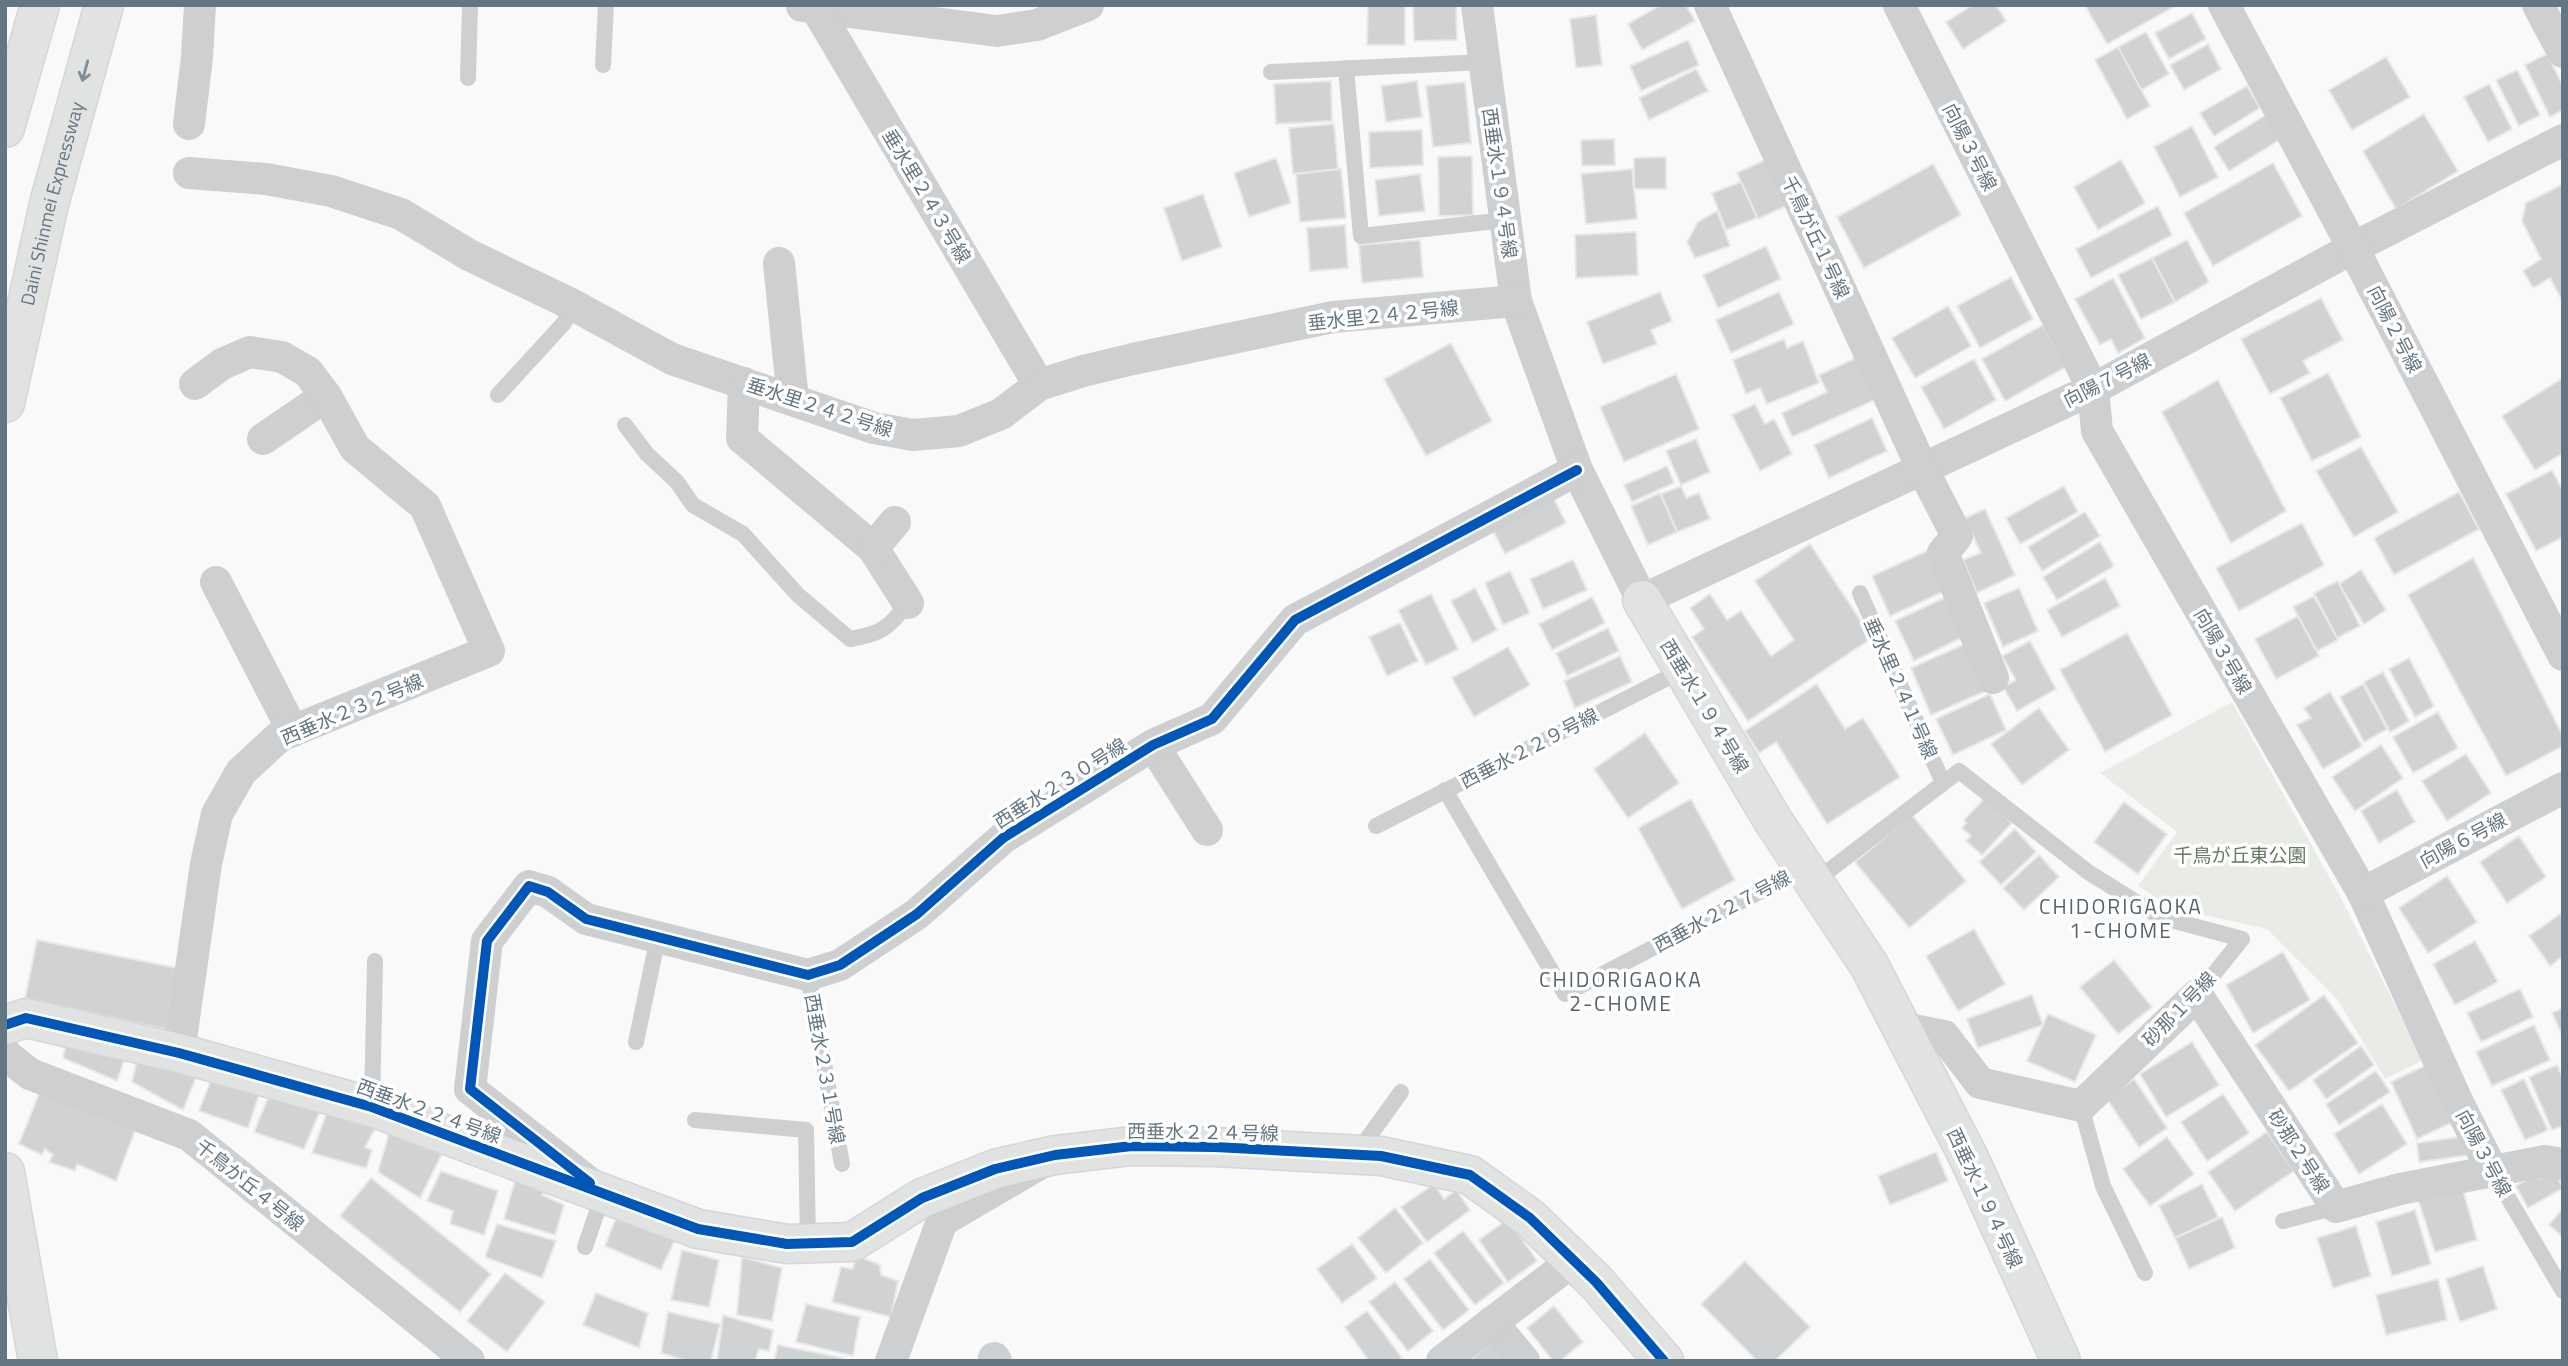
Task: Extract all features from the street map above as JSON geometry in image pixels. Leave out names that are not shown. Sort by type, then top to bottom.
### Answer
[{"type":"main road","points":[[5,128],[40,5]]},
{"type":"main road","name":"Daini Shinmei Expressway","points":[[5,403],[49,204],[104,5]]},
{"type":"main road","name":"西垂水１９４号線","points":[[1642,600],[1772,819],[1869,965],[1969,1158],[2061,1361]]},
{"type":"main road","name":"西垂水２２４号線","points":[[5,1025],[26,1018],[179,1052],[372,1107],[698,1229],[787,1244],[852,1241],[922,1198],[995,1169],[1055,1156],[1132,1146],[1215,1147],[1381,1156],[1470,1175],[1530,1218],[1596,1282],[1664,1361]]},
{"type":"main road","points":[[5,1172],[38,1361]]},
{"type":"street","points":[[189,124],[200,5]]},
{"type":"street","points":[[806,7],[997,31],[1037,25],[1088,5]]},
{"type":"street","name":"西垂水１９４号線","points":[[1477,5],[1516,302],[1577,470],[1642,600]]},
{"type":"street","name":"千鳥が丘１号線","points":[[1710,5],[1922,468],[1957,536],[1943,553],[1993,678]]},
{"type":"street","name":"向陽３号線","points":[[1899,5],[2092,389],[2096,431],[2363,893],[2459,1105],[2493,1172]]},
{"type":"street","name":"向陽２号線","points":[[2224,5],[2563,655]]},
{"type":"street","points":[[2538,5],[2563,52]]},
{"type":"street","name":"垂水里２４３号線","points":[[806,7],[1039,385]]},
{"type":"street","name":"向陽７号線","points":[[1642,600],[2092,389],[2353,248],[2563,140]]},
{"type":"street","name":"垂水里２４２号線","points":[[189,173],[265,179],[331,191],[401,214],[568,314],[672,359],[874,428],[913,435],[959,431],[1002,414],[1039,385],[1120,362],[1333,317],[1516,302]]},
{"type":"street","points":[[779,263],[793,400]]},
{"type":"street","points":[[195,384],[222,364],[250,352],[282,357],[308,372],[326,396],[263,439]]},
{"type":"street","points":[[744,383],[742,438],[873,548],[908,603]]},
{"type":"street","name":"西垂水２３２号線","points":[[179,1052],[206,864],[217,814],[241,772],[280,736],[489,651],[425,506],[355,448],[326,396]]},
{"type":"street","name":"西垂水２３０号線","points":[[808,975],[840,965],[917,914],[1003,838],[1153,745],[1212,719],[1295,620],[1577,470]]},
{"type":"street","points":[[873,548],[895,522]]},
{"type":"street","points":[[216,582],[293,731]]},
{"type":"street","points":[[1153,745],[1207,830]]},
{"type":"street","name":"向陽６号線","points":[[2363,893],[2563,788]]},
{"type":"street","points":[[603,1194],[470,1089],[487,941],[529,886],[548,892],[586,919],[808,975]]},
{"type":"street","name":"砂那１号線","points":[[2081,1106],[2197,995]]},
{"type":"street","name":"砂那２号線","points":[[2197,995],[2336,1207],[2400,1189],[2544,1161],[2563,1164]]},
{"type":"street","points":[[1903,1028],[1944,1035],[1980,1083],[2081,1106]]},
{"type":"street","name":"千鳥が丘４号線","points":[[5,1054],[30,1074],[189,1135],[469,1361]]},
{"type":"street","points":[[891,1361],[942,1221],[1055,1156]]},
{"type":"street","points":[[1442,1361],[1574,1260]]},
{"type":"street","points":[[1492,1322],[1524,1361]]},
{"type":"lane","points":[[468,78],[470,5]]},
{"type":"lane","points":[[603,65],[606,5]]},
{"type":"lane","points":[[1271,72],[1484,62]]},
{"type":"lane","points":[[1346,68],[1361,236],[1505,220]]},
{"type":"lane","points":[[498,395],[568,314]]},
{"type":"lane","points":[[625,425],[647,454],[677,482],[693,505],[743,534],[798,595],[850,639],[874,635],[895,620],[908,603]]},
{"type":"lane","name":"垂水里２４１号線","points":[[1860,593],[1943,783]]},
{"type":"lane","name":"西垂水２２９号線","points":[[1376,826],[1683,670]]},
{"type":"lane","name":"垂水里２４１号線","points":[[1809,875],[1959,771]]},
{"type":"lane","name":"砂那１号線","points":[[1959,771],[2088,872],[2160,917],[2242,939],[2197,995]]},
{"type":"lane","name":"西垂水２２７号線","points":[[1445,790],[1565,994],[1809,875]]},
{"type":"lane","points":[[636,1042],[658,937]]},
{"type":"lane","points":[[372,1107],[375,961]]},
{"type":"lane","name":"西垂水２３１号線","points":[[808,975],[842,1164]]},
{"type":"lane","points":[[1356,1154],[1401,1092]]},
{"type":"lane","points":[[2081,1106],[2103,1186],[2144,1273]]},
{"type":"lane","points":[[695,1120],[806,1130],[808,1243]]},
{"type":"lane","name":"向陽３号線","points":[[2493,1172],[2563,1292]]},
{"type":"lane","points":[[585,1247],[603,1194]]},
{"type":"lane","points":[[2283,1221],[2336,1207]]},
{"type":"green space","name":"千鳥が丘東公園","points":[[2232,702],[2342,900],[2423,1060],[2385,1079],[2338,1000],[2267,929],[2172,908],[2138,886],[2177,832],[2100,773]]},
{"type":"building","points":[[1368,5],[1405,5],[1405,45],[1367,45]]},
{"type":"building","points":[[1413,5],[1456,5],[1457,40],[1414,41]]},
{"type":"building","points":[[1661,5],[1686,5],[1695,21],[1642,50],[1628,24]]},
{"type":"building","points":[[1973,5],[1996,5],[2006,21],[1963,49],[1946,22]]},
{"type":"building","points":[[2177,5],[2107,44],[2086,7]]},
{"type":"building","points":[[2192,13],[2206,39],[2169,59],[2155,33]]},
{"type":"building","points":[[1596,15],[1602,65],[1576,68],[1570,19]]},
{"type":"building","points":[[2146,32],[2169,74],[2141,90],[2118,47]]},
{"type":"building","points":[[1688,40],[1699,65],[1641,91],[1630,66]]},
{"type":"building","points":[[2208,44],[2221,69],[2184,90],[2170,65]]},
{"type":"building","points":[[2118,47],[2150,106],[2127,119],[2095,60]]},
{"type":"building","points":[[2547,54],[2563,86],[2563,110],[2550,117],[2525,65]]},
{"type":"building","points":[[2386,57],[2410,97],[2352,130],[2329,90]]},
{"type":"building","points":[[1696,69],[1708,91],[1649,120],[1639,98]]},
{"type":"building","points":[[2517,70],[2540,115],[2519,126],[2496,80]]},
{"type":"building","points":[[1331,81],[1332,121],[1276,124],[1274,84]]},
{"type":"building","points":[[1417,81],[1422,117],[1386,122],[1381,86]]},
{"type":"building","points":[[1465,82],[1471,143],[1433,147],[1426,86]]},
{"type":"building","points":[[2489,84],[2512,129],[2488,142],[2464,97]]},
{"type":"building","points":[[2247,86],[2260,108],[2214,136],[2200,113]]},
{"type":"building","points":[[2424,114],[2458,171],[2396,209],[2363,151]]},
{"type":"building","points":[[2266,115],[2281,139],[2229,171],[2214,147]]},
{"type":"building","points":[[1334,124],[1338,169],[1293,174],[1289,128]]},
{"type":"building","points":[[2192,126],[2218,177],[2180,197],[2154,147]]},
{"type":"building","points":[[1422,130],[1423,165],[1370,168],[1369,132]]},
{"type":"building","points":[[1614,139],[1615,165],[1582,166],[1581,140]]},
{"type":"building","points":[[1472,156],[1473,215],[1439,216],[1438,157]]},
{"type":"building","points":[[1666,157],[1666,189],[1634,189],[1634,158]]},
{"type":"building","points":[[1276,158],[1291,203],[1249,217],[1234,173]]},
{"type":"building","points":[[1769,158],[1790,204],[1758,219],[1737,173]]},
{"type":"building","points":[[2121,160],[2145,203],[2098,230],[2074,187]]},
{"type":"building","points":[[2273,163],[2302,216],[2213,266],[2184,213]]},
{"type":"building","points":[[1933,164],[1961,215],[1864,268],[1837,217]]},
{"type":"building","points":[[1341,169],[1346,218],[1300,222],[1296,174]]},
{"type":"building","points":[[1632,169],[1637,219],[1586,224],[1581,174]]},
{"type":"building","points":[[1420,174],[1425,211],[1379,216],[1375,180]]},
{"type":"building","points":[[1741,182],[1757,218],[1726,230],[1712,193]]},
{"type":"building","points":[[2563,184],[2563,302],[2550,278],[2533,288],[2523,271],[2541,259],[2522,221],[2526,203]]},
{"type":"building","points":[[1203,194],[1222,247],[1182,261],[1164,208]]},
{"type":"building","points":[[2158,206],[2172,235],[2091,278],[2076,249]]},
{"type":"building","points":[[1717,211],[1730,246],[1695,258],[1687,242],[1698,222]]},
{"type":"building","points":[[1345,225],[1348,268],[1310,271],[1307,228]]},
{"type":"building","points":[[1636,232],[1638,275],[1576,278],[1575,235]]},
{"type":"building","points":[[1420,240],[1423,277],[1362,283],[1359,245]]},
{"type":"building","points":[[2187,240],[2209,282],[2175,302],[2152,258]]},
{"type":"building","points":[[1766,246],[1781,279],[1718,308],[1703,275]]},
{"type":"building","points":[[2152,258],[2175,302],[2141,319],[2118,275]]},
{"type":"building","points":[[2011,277],[2033,319],[1980,348],[1957,306]]},
{"type":"building","points":[[2113,278],[2145,338],[2118,353],[2111,339],[2100,345],[2075,299]]},
{"type":"building","points":[[1660,292],[1672,321],[1651,330],[1657,344],[1603,364],[1587,322]]},
{"type":"building","points":[[1779,292],[1794,324],[1731,353],[1716,320]]},
{"type":"building","points":[[2321,298],[2343,340],[2303,361],[2310,373],[2270,394],[2241,339]]},
{"type":"building","points":[[1948,306],[1971,346],[1915,378],[1892,338]]},
{"type":"building","points":[[2043,325],[2066,367],[2005,401],[1982,359]]},
{"type":"building","points":[[1784,339],[1787,348],[1803,341],[1819,383],[1767,404],[1760,388],[1746,394],[1733,360]]},
{"type":"building","points":[[1451,343],[1492,421],[1426,456],[1384,379]]},
{"type":"building","points":[[1858,357],[1877,399],[1792,437],[1782,413],[1827,392],[1819,375]]},
{"type":"building","points":[[1974,359],[1996,400],[1944,429],[1921,387]]},
{"type":"building","points":[[2328,373],[2361,437],[2312,461],[2280,398]]},
{"type":"building","points":[[1676,374],[1699,429],[1624,462],[1600,407]]},
{"type":"building","points":[[2563,378],[2563,453],[2535,470],[2502,416]]},
{"type":"building","points":[[2218,380],[2286,511],[2231,543],[2162,412]]},
{"type":"building","points":[[1755,404],[1765,424],[1774,419],[1792,454],[1760,471],[1732,415]]},
{"type":"building","points":[[1872,418],[1887,451],[1829,478],[1814,445]]},
{"type":"building","points":[[1696,439],[1710,472],[1681,485],[1666,451]]},
{"type":"building","points":[[2361,447],[2398,512],[2354,537],[2316,471]]},
{"type":"building","points":[[1667,466],[1674,483],[1632,502],[1624,485]]},
{"type":"building","points":[[2552,470],[2563,491],[2563,537],[2536,551],[2506,494]]},
{"type":"building","points":[[1681,486],[1686,498],[1699,493],[1710,519],[1677,532],[1661,494]]},
{"type":"building","points":[[2064,486],[2078,512],[2020,544],[2006,518]]},
{"type":"building","points":[[2459,492],[2479,529],[2394,575],[2374,538]]},
{"type":"building","points":[[1660,493],[1677,532],[1648,545],[1631,506]]},
{"type":"building","points":[[1552,495],[1566,523],[1505,554],[1491,527]]},
{"type":"building","points":[[1985,509],[2015,575],[1977,593],[1963,560],[1981,553],[1965,518]]},
{"type":"building","points":[[2085,512],[2100,536],[2042,571],[2028,547]]},
{"type":"building","points":[[2302,523],[2324,565],[2239,611],[2216,568]]},
{"type":"building","points":[[2100,542],[2114,566],[2057,600],[2043,577]]},
{"type":"building","points":[[1810,544],[1872,638],[1748,721],[1692,637],[1704,629],[1690,608],[1710,594],[1727,620],[1741,611],[1771,656],[1794,640],[1755,581]]},
{"type":"building","points":[[1929,550],[1947,590],[1890,616],[1872,576]]},
{"type":"building","points":[[2473,558],[2563,736],[2563,746],[2506,776],[2408,595]]},
{"type":"building","points":[[1573,560],[1587,590],[1543,609],[1530,579]]},
{"type":"building","points":[[2361,570],[2386,610],[2364,624],[2339,584]]},
{"type":"building","points":[[1510,571],[1530,613],[1503,625],[1485,583]]},
{"type":"building","points":[[2105,578],[2120,606],[2062,637],[2047,610]]},
{"type":"building","points":[[2338,581],[2360,626],[2337,638],[2314,593]]},
{"type":"building","points":[[1475,588],[1497,630],[1473,643],[1451,601]]},
{"type":"building","points":[[2019,588],[2038,631],[2003,647],[1984,603]]},
{"type":"building","points":[[1431,594],[1458,649],[1426,665],[1398,610]]},
{"type":"building","points":[[1948,596],[1967,635],[1914,661],[1895,621]]},
{"type":"building","points":[[2314,596],[2338,640],[2317,651],[2293,607]]},
{"type":"building","points":[[1592,597],[1605,623],[1552,650],[1539,624]]},
{"type":"building","points":[[2298,616],[2319,656],[2276,679],[2255,639]]},
{"type":"building","points":[[1400,623],[1418,661],[1387,676],[1369,637]]},
{"type":"building","points":[[1608,628],[1619,651],[1567,676],[1556,653]]},
{"type":"building","points":[[2127,633],[2172,715],[2105,752],[2060,670]]},
{"type":"building","points":[[2030,641],[2056,689],[2017,711],[2003,687],[2016,680],[2002,656]]},
{"type":"building","points":[[1967,643],[1988,690],[1931,715],[1911,668]]},
{"type":"building","points":[[1508,647],[1530,685],[1474,717],[1452,678]]},
{"type":"building","points":[[1620,656],[1632,682],[1575,708],[1564,681]]},
{"type":"building","points":[[2409,658],[2434,706],[2415,717],[2389,669]]},
{"type":"building","points":[[2383,672],[2409,721],[2390,732],[2364,682]]},
{"type":"building","points":[[1817,684],[1845,729],[1863,718],[1900,777],[1827,824],[1776,742],[1759,753],[1745,731]]},
{"type":"building","points":[[2363,684],[2387,729],[2364,742],[2340,697]]},
{"type":"building","points":[[2330,692],[2362,746],[2323,769],[2297,725],[2311,718],[2304,708]]},
{"type":"building","points":[[1990,694],[2006,730],[1953,755],[1936,719]]},
{"type":"building","points":[[2039,708],[2069,750],[2022,785],[1991,744]]},
{"type":"building","points":[[2438,712],[2458,748],[2413,773],[2393,737]]},
{"type":"building","points":[[1645,733],[1679,783],[1628,818],[1594,769]]},
{"type":"building","points":[[2381,745],[2403,778],[2355,811],[2332,777]]},
{"type":"building","points":[[2466,754],[2491,793],[2447,821],[2422,781]]},
{"type":"building","points":[[2397,790],[2415,822],[2379,843],[2361,811]]},
{"type":"building","points":[[1985,798],[2012,823],[1982,855],[1966,841],[1971,836],[1962,828],[1966,823],[1964,820]]},
{"type":"building","points":[[1691,799],[1735,880],[1682,909],[1638,828]]},
{"type":"building","points":[[2124,802],[2167,834],[2138,874],[2094,842]]},
{"type":"building","points":[[1912,815],[1966,881],[1909,928],[1855,862]]},
{"type":"building","points":[[2015,829],[2036,852],[2001,885],[1979,862]]},
{"type":"building","points":[[2519,836],[2546,877],[2507,903],[2480,862]]},
{"type":"building","points":[[2039,855],[2059,877],[2024,910],[2003,888]]},
{"type":"building","points":[[2447,876],[2477,922],[2428,953],[2399,908]]},
{"type":"building","points":[[2560,914],[2563,918],[2563,956],[2550,966],[2529,936]]},
{"type":"building","points":[[1974,929],[2005,984],[1958,1011],[1926,956]]},
{"type":"building","points":[[37,940],[177,968],[169,1030],[25,998]]},
{"type":"building","points":[[2475,941],[2498,982],[2455,1005],[2433,964]]},
{"type":"building","points":[[2283,952],[2310,1000],[2253,1033],[2226,985]]},
{"type":"building","points":[[2114,960],[2152,1007],[2118,1034],[2080,987]]},
{"type":"building","points":[[2520,989],[2533,1017],[2481,1042],[2467,1013]]},
{"type":"building","points":[[2032,995],[2043,1025],[1978,1048],[1967,1019]]},
{"type":"building","points":[[2324,995],[2358,1043],[2289,1091],[2255,1045]]},
{"type":"building","points":[[2563,1008],[2563,1037],[2552,1013]]},
{"type":"building","points":[[2048,1014],[2096,1035],[2075,1082],[2027,1061]]},
{"type":"building","points":[[2534,1025],[2550,1060],[2492,1086],[2476,1052]]},
{"type":"building","points":[[2192,1042],[2219,1085],[2166,1117],[2140,1074]]},
{"type":"building","points":[[66,1044],[126,1055],[117,1081],[63,1058]]},
{"type":"building","points":[[2361,1046],[2374,1065],[2326,1099],[2313,1080]]},
{"type":"building","points":[[138,1056],[199,1070],[183,1110],[132,1082]]},
{"type":"building","points":[[2428,1064],[2455,1121],[2417,1139],[2391,1082]]},
{"type":"building","points":[[2557,1065],[2563,1078],[2563,1126],[2552,1130],[2529,1077]]},
{"type":"building","points":[[2376,1071],[2390,1092],[2339,1125],[2326,1104]]},
{"type":"building","points":[[213,1075],[262,1086],[248,1128],[199,1111]]},
{"type":"building","points":[[2134,1079],[2167,1128],[2139,1147],[2107,1099]]},
{"type":"building","points":[[2524,1079],[2548,1130],[2525,1140],[2501,1090]]},
{"type":"building","points":[[41,1089],[136,1128],[116,1181],[77,1164],[75,1171],[49,1162],[53,1155],[45,1149],[42,1155],[19,1144]]},
{"type":"building","points":[[270,1093],[320,1111],[304,1149],[254,1132]]},
{"type":"building","points":[[2223,1094],[2249,1133],[2207,1161],[2181,1122]]},
{"type":"building","points":[[2382,1104],[2407,1144],[2359,1174],[2334,1134]]},
{"type":"building","points":[[327,1112],[377,1125],[365,1147],[372,1150],[366,1168],[312,1153]]},
{"type":"building","points":[[2267,1132],[2294,1171],[2235,1211],[2208,1172]]},
{"type":"building","points":[[389,1133],[444,1150],[420,1198],[378,1172]]},
{"type":"building","points":[[2466,1136],[2469,1155],[2419,1162],[2417,1143]]},
{"type":"building","points":[[2167,1137],[2194,1174],[2150,1206],[2123,1169]]},
{"type":"building","points":[[1936,1152],[1948,1181],[1890,1205],[1878,1176]]},
{"type":"building","points":[[2554,1170],[2563,1188],[2528,1208],[2516,1186],[2537,1174],[2540,1178]]},
{"type":"building","points":[[441,1171],[498,1191],[484,1235],[450,1224],[453,1211],[427,1201]]},
{"type":"building","points":[[517,1174],[545,1190],[542,1195],[564,1205],[555,1235],[504,1219]]},
{"type":"building","points":[[371,1178],[491,1274],[460,1312],[340,1216]]},
{"type":"building","points":[[2461,1183],[2477,1240],[2435,1252],[2417,1196]]},
{"type":"building","points":[[1434,1184],[1444,1199],[1456,1190],[1470,1210],[1427,1242],[1401,1207]]},
{"type":"building","points":[[2202,1184],[2218,1217],[2175,1238],[2159,1206]]},
{"type":"building","points":[[1395,1208],[1423,1243],[1386,1273],[1358,1238]]},
{"type":"building","points":[[2563,1208],[2563,1237],[2549,1225]]},
{"type":"building","points":[[2415,1210],[2431,1264],[2392,1276],[2376,1222]]},
{"type":"building","points":[[619,1211],[679,1231],[661,1270],[605,1246]]},
{"type":"building","points":[[2222,1217],[2235,1248],[2189,1269],[2175,1238]]},
{"type":"building","points":[[1508,1219],[1537,1261],[1508,1282],[1479,1240]]},
{"type":"building","points":[[497,1224],[556,1241],[542,1278],[485,1257]]},
{"type":"building","points":[[2356,1226],[2371,1276],[2333,1288],[2317,1238]]},
{"type":"building","points":[[1463,1231],[1504,1283],[1475,1305],[1434,1253]]},
{"type":"building","points":[[1352,1244],[1377,1278],[1342,1303],[1317,1269]]},
{"type":"building","points":[[682,1250],[719,1260],[709,1307],[671,1300]]},
{"type":"building","points":[[858,1256],[880,1265],[881,1275],[898,1281],[891,1317],[832,1302],[841,1267],[852,1269]]},
{"type":"building","points":[[742,1257],[782,1268],[772,1321],[737,1315]]},
{"type":"building","points":[[1430,1259],[1469,1310],[1443,1330],[1404,1279]]},
{"type":"building","points":[[1745,1261],[1810,1327],[1775,1361],[1757,1361],[1701,1304]]},
{"type":"building","points":[[2483,1266],[2497,1309],[2460,1322],[2446,1279]]},
{"type":"building","points":[[505,1273],[545,1302],[507,1352],[467,1321]]},
{"type":"building","points":[[2438,1279],[2447,1320],[2386,1335],[2376,1295]]},
{"type":"building","points":[[1395,1282],[1433,1331],[1408,1351],[1369,1302]]},
{"type":"building","points":[[596,1293],[648,1313],[639,1348],[583,1325]]},
{"type":"building","points":[[806,1304],[860,1317],[853,1356],[796,1342]]},
{"type":"building","points":[[1554,1306],[1583,1342],[1560,1361],[1553,1361],[1527,1328]]},
{"type":"building","points":[[1367,1311],[1402,1358],[1398,1361],[1369,1361],[1345,1327]]},
{"type":"building","points":[[668,1312],[720,1324],[711,1361],[687,1361],[661,1353]]},
{"type":"building","points":[[723,1315],[773,1330],[769,1351],[759,1349],[755,1361],[717,1361]]},
{"type":"building","points":[[1491,1342],[1507,1361],[1469,1361]]},
{"type":"building","points":[[778,1345],[843,1358],[842,1361],[774,1361]]},
{"type":"cycle path","points":[[590,1183],[470,1089],[487,941],[529,886],[548,892],[586,919],[808,975],[840,965],[917,914],[1003,838],[1153,745],[1212,719],[1295,620],[1577,470]]},
{"type":"cycle path","points":[[5,1025],[26,1018],[179,1053],[372,1107],[698,1229],[787,1244],[852,1242],[922,1198],[995,1169],[1055,1155],[1132,1146],[1215,1147],[1381,1156],[1470,1175],[1530,1218],[1596,1282],[1664,1361]]},
{"type":"district","name":"CHIDORIGAOKA 1-CHOME","points":[[2121,919]]},
{"type":"district","name":"CHIDORIGAOKA 2-CHOME","points":[[1621,992]]}]
